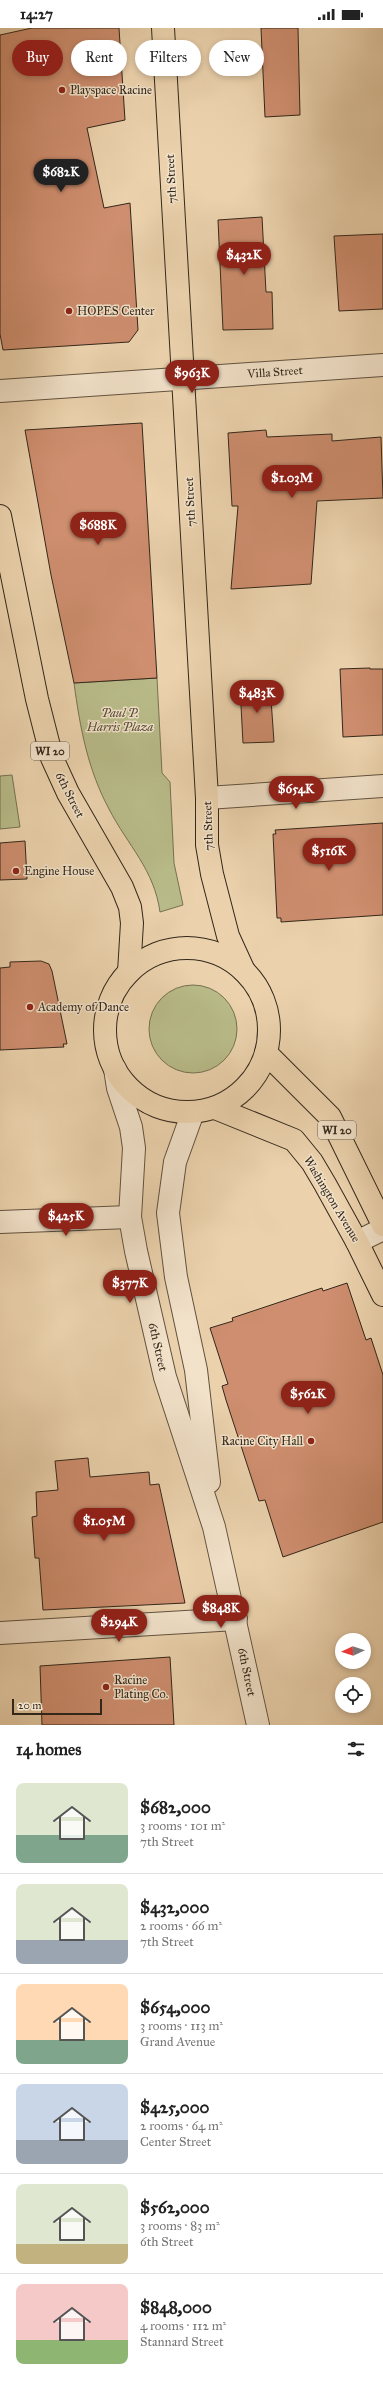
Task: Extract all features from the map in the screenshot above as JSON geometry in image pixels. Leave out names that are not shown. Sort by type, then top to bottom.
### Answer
[{"type":"main road","name":"7th Street","points":[[163,28],[207,798],[207,846],[212,874],[228,936],[244,970]]},
{"type":"main road","name":"6th Street","points":[[0,516],[37,699],[52,758],[78,811],[122,887],[130,907],[132,936],[129,972]]},
{"type":"main road","points":[[176,948],[193,948],[211,951],[226,957],[244,970],[261,994],[268,1016],[269,1035],[266,1053],[258,1071],[247,1087],[232,1099],[215,1108],[193,1112],[162,1108],[147,1102],[129,1088],[115,1069],[107,1047],[106,1018],[110,1001],[118,985],[129,972],[158,952],[176,948]]},
{"type":"main road","name":"WI 20","points":[[266,1053],[330,1117],[383,1225]]},
{"type":"main road","name":"Washington Avenue","points":[[215,1108],[294,1140],[312,1162],[358,1242],[383,1295]]},
{"type":"street","name":"Villa Street","points":[[0,391],[383,365]]},
{"type":"street","points":[[207,798],[383,786]]},
{"type":"street","name":"6th Street","points":[[115,1069],[118,1088],[131,1127],[134,1148],[130,1217],[136,1251],[165,1377],[214,1527],[236,1619],[258,1725]]},
{"type":"street","name":"6th Street","points":[[193,1112],[175,1162],[168,1213],[176,1277],[196,1370],[214,1527]]},
{"type":"street","points":[[0,1222],[130,1217]]},
{"type":"street","points":[[358,1242],[383,1229]]},
{"type":"street","points":[[0,1633],[236,1619]]},
{"type":"green space","name":"Paul P. Harris Plaza","points":[[157,678],[162,773],[170,782],[174,863],[183,905],[160,912],[157,897],[146,870],[109,809],[90,764],[82,732],[74,683]]},
{"type":"green space","points":[[12,775],[20,827],[0,829],[0,776]]},
{"type":"green space","points":[[193,985],[210,989],[224,998],[233,1012],[237,1029],[233,1046],[224,1060],[210,1069],[193,1073],[176,1069],[162,1060],[153,1046],[149,1029],[153,1012],[162,998],[176,989]]},
{"type":"building","points":[[32,28],[119,28],[120,40],[71,40],[71,76],[122,76],[125,120],[87,128],[104,208],[130,203],[138,330],[129,342],[3,350],[0,334],[0,35]]},
{"type":"building","points":[[261,28],[298,28],[300,115],[265,117],[263,76],[264,40],[262,40]]},
{"type":"building","points":[[262,217],[266,292],[272,292],[273,329],[223,330],[218,220]]},
{"type":"building","points":[[383,234],[383,309],[339,311],[334,236]]},
{"type":"building","points":[[142,423],[157,678],[74,683],[51,575],[25,430]]},
{"type":"building","points":[[266,430],[267,437],[332,434],[332,441],[381,437],[383,498],[317,501],[311,584],[231,589],[238,506],[232,506],[228,433]]},
{"type":"building","points":[[340,669],[383,669],[383,735],[343,737]]},
{"type":"building","points":[[270,685],[274,742],[243,743],[240,687]]},
{"type":"building","points":[[383,823],[383,915],[281,922],[281,918],[277,918],[273,834],[276,834],[275,830]]},
{"type":"building","name":"Engine House","points":[[25,841],[27,879],[0,880],[0,843]]},
{"type":"building","name":"Academy of Dance","points":[[41,961],[49,964],[52,971],[67,1044],[63,1044],[64,1047],[0,1050],[0,968],[10,967],[10,962]]},
{"type":"building","name":"Racine City Hall","points":[[347,1283],[366,1340],[371,1338],[383,1375],[383,1522],[283,1557],[265,1500],[259,1501],[226,1400],[222,1386],[228,1384],[210,1328],[233,1321],[232,1318],[322,1288],[323,1291]]},
{"type":"building","points":[[88,1458],[90,1477],[149,1472],[150,1485],[159,1484],[185,1603],[43,1610],[39,1558],[35,1558],[32,1517],[37,1516],[36,1492],[58,1490],[55,1461]]},
{"type":"building","name":"Racine Plating Co.","points":[[170,1657],[174,1725],[42,1725],[40,1666]]},
{"type":"place","name":"Playspace Racine","points":[[62,90]]},
{"type":"place","name":"HOPES Center","points":[[69,311]]},
{"type":"place","name":"Engine House","points":[[16,871]]},
{"type":"place","name":"Academy of Dance","points":[[30,1007]]},
{"type":"place","name":"Racine City Hall","points":[[311,1441]]},
{"type":"place","name":"Racine Plating Co.","points":[[106,1687]]}]
